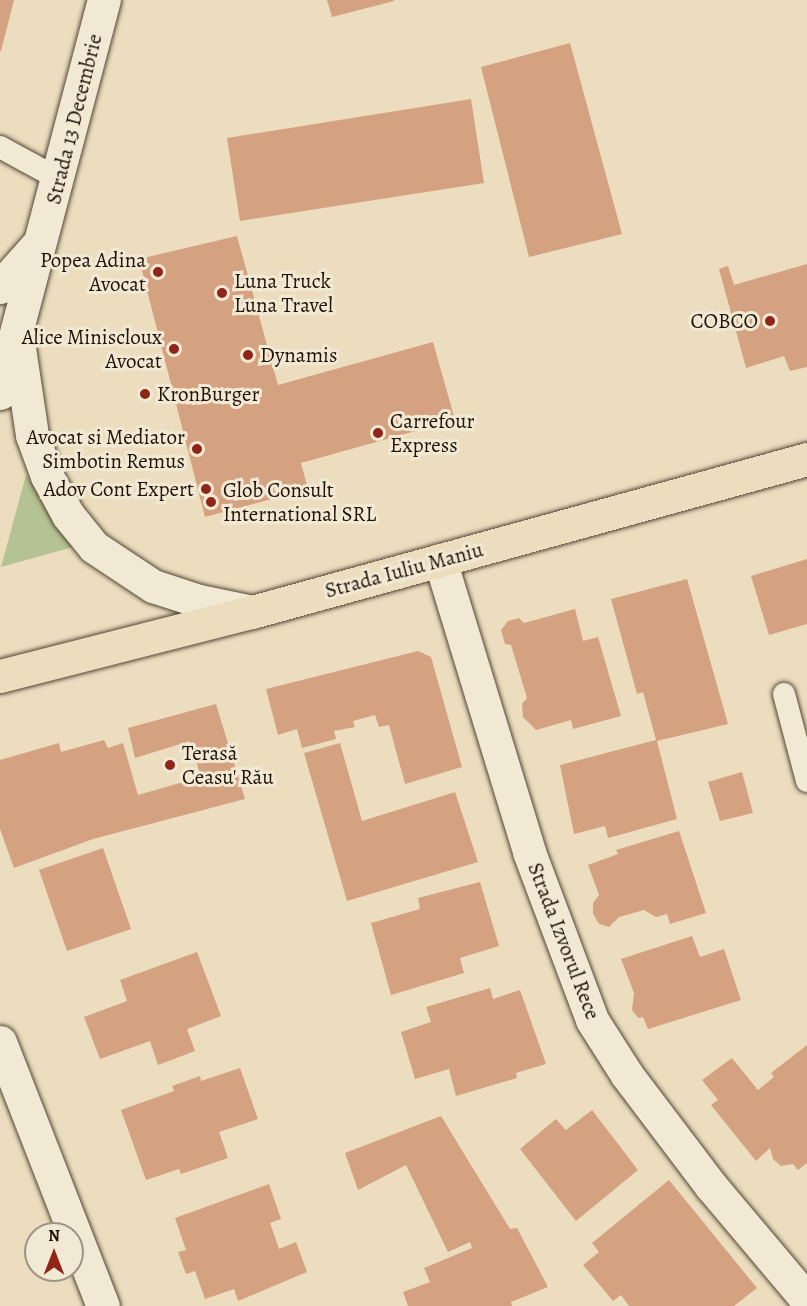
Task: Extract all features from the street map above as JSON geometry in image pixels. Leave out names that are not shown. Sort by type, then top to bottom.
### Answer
[{"type":"main road","name":"Strada 13 Decembrie","points":[[0,393],[59,179],[104,0]]},
{"type":"main road","name":"Strada 13 Decembrie","points":[[0,287],[43,238]]},
{"type":"main road","points":[[18,332],[32,435],[47,476],[68,515],[94,547],[153,586],[199,601],[252,612]]},
{"type":"main road","name":"Strada Iuliu Maniu","points":[[0,676],[252,612],[807,459]]},
{"type":"main road","name":"Strada Izvorul Rece","points":[[440,560],[529,852],[592,1020],[627,1075],[711,1186],[807,1300]]},
{"type":"main road","points":[[0,1042],[103,1306]]},
{"type":"lane","points":[[0,147],[59,179]]},
{"type":"lane","points":[[784,694],[807,781]]},
{"type":"green space","points":[[26,475],[80,545],[1,567]]},
{"type":"building","points":[[0,0],[14,0],[1,51],[0,51]]},
{"type":"building","points":[[327,0],[394,0],[394,1],[332,17]]},
{"type":"building","points":[[570,43],[622,234],[529,257],[481,67]]},
{"type":"building","points":[[471,99],[484,183],[240,221],[227,138]]},
{"type":"building","points":[[237,236],[278,385],[433,342],[455,420],[301,463],[308,489],[205,517],[139,259]]},
{"type":"building","name":"COBCO","points":[[807,264],[807,367],[790,371],[784,356],[746,368],[719,269],[728,266],[734,285]]},
{"type":"building","points":[[807,559],[807,624],[769,635],[751,576]]},
{"type":"building","points":[[687,579],[728,724],[657,741],[677,819],[608,838],[605,826],[574,834],[560,765],[656,740],[643,692],[637,694],[611,599]]},
{"type":"building","points":[[575,609],[583,641],[598,637],[621,716],[573,729],[571,720],[536,730],[523,717],[522,704],[527,698],[511,645],[505,644],[501,630],[508,621],[519,618],[524,623]]},
{"type":"building","points":[[418,651],[431,657],[462,767],[405,784],[389,725],[379,727],[375,715],[353,721],[355,727],[334,731],[336,739],[302,748],[297,729],[278,735],[266,689]]},
{"type":"building","points":[[216,704],[245,799],[93,839],[14,868],[0,829],[0,760],[59,743],[61,752],[104,740],[108,748],[123,743],[138,795],[201,777],[190,741],[135,758],[128,728]]},
{"type":"building","points":[[340,743],[362,821],[455,792],[478,862],[347,901],[304,753]]},
{"type":"building","points":[[742,772],[753,813],[720,821],[708,782]]},
{"type":"building","points":[[679,831],[706,913],[670,924],[667,914],[656,917],[644,910],[619,917],[609,927],[599,924],[593,914],[593,903],[599,895],[588,865],[618,854],[616,850]]},
{"type":"building","points":[[103,848],[131,929],[67,951],[39,870]]},
{"type":"building","points":[[480,882],[499,946],[460,958],[464,973],[391,995],[371,923],[420,909],[418,898]]},
{"type":"building","points":[[692,936],[700,957],[724,949],[741,1000],[648,1029],[643,1017],[638,1018],[632,1010],[634,993],[621,959]]},
{"type":"building","points":[[197,952],[221,1016],[187,1029],[195,1051],[158,1065],[150,1041],[100,1059],[84,1017],[127,1001],[120,980]]},
{"type":"building","points":[[490,988],[493,999],[520,990],[546,1064],[516,1073],[517,1078],[456,1096],[449,1069],[415,1079],[401,1032],[431,1022],[426,1007]]},
{"type":"building","points":[[807,1045],[807,1163],[798,1170],[793,1164],[781,1166],[773,1159],[770,1148],[756,1161],[711,1105],[718,1100],[702,1080],[732,1058],[758,1090],[774,1077],[771,1073]]},
{"type":"building","points":[[240,1068],[258,1119],[219,1132],[228,1158],[181,1174],[179,1169],[146,1180],[121,1110],[174,1091],[172,1086],[200,1076],[201,1081]]},
{"type":"building","points":[[592,1110],[638,1170],[576,1221],[520,1149],[556,1119],[566,1130]]},
{"type":"building","points":[[441,1116],[510,1229],[517,1228],[548,1287],[511,1302],[512,1306],[408,1306],[403,1292],[430,1282],[424,1268],[472,1248],[470,1242],[448,1252],[406,1165],[358,1190],[345,1153]]},
{"type":"building","points":[[669,1180],[757,1288],[734,1306],[629,1306],[621,1295],[613,1301],[583,1265],[599,1252],[592,1243]]},
{"type":"building","points":[[269,1184],[281,1219],[270,1223],[279,1249],[296,1242],[307,1272],[238,1301],[234,1289],[205,1299],[195,1271],[186,1274],[178,1252],[186,1250],[175,1218]]},
{"type":"place","name":"Popea Adina Avocat","points":[[158,272]]},
{"type":"place","name":"Luna Truck Luna Travel","points":[[222,293]]},
{"type":"place","name":"COBCO","points":[[770,321]]},
{"type":"place","name":"Alice Miniscloux Avocat","points":[[174,349]]},
{"type":"place","name":"Dynamis","points":[[248,355]]},
{"type":"place","name":"KronBurger","points":[[145,394]]},
{"type":"place","name":"Carrefour Express","points":[[378,433]]},
{"type":"place","name":"Avocat si Mediator Simbotin Remus","points":[[197,449]]},
{"type":"place","name":"Adov Cont Expert","points":[[206,489]]},
{"type":"place","name":"Glob Consult International SRL","points":[[211,502]]},
{"type":"place","name":"Terasă Ceasu' Rău","points":[[170,765]]}]
